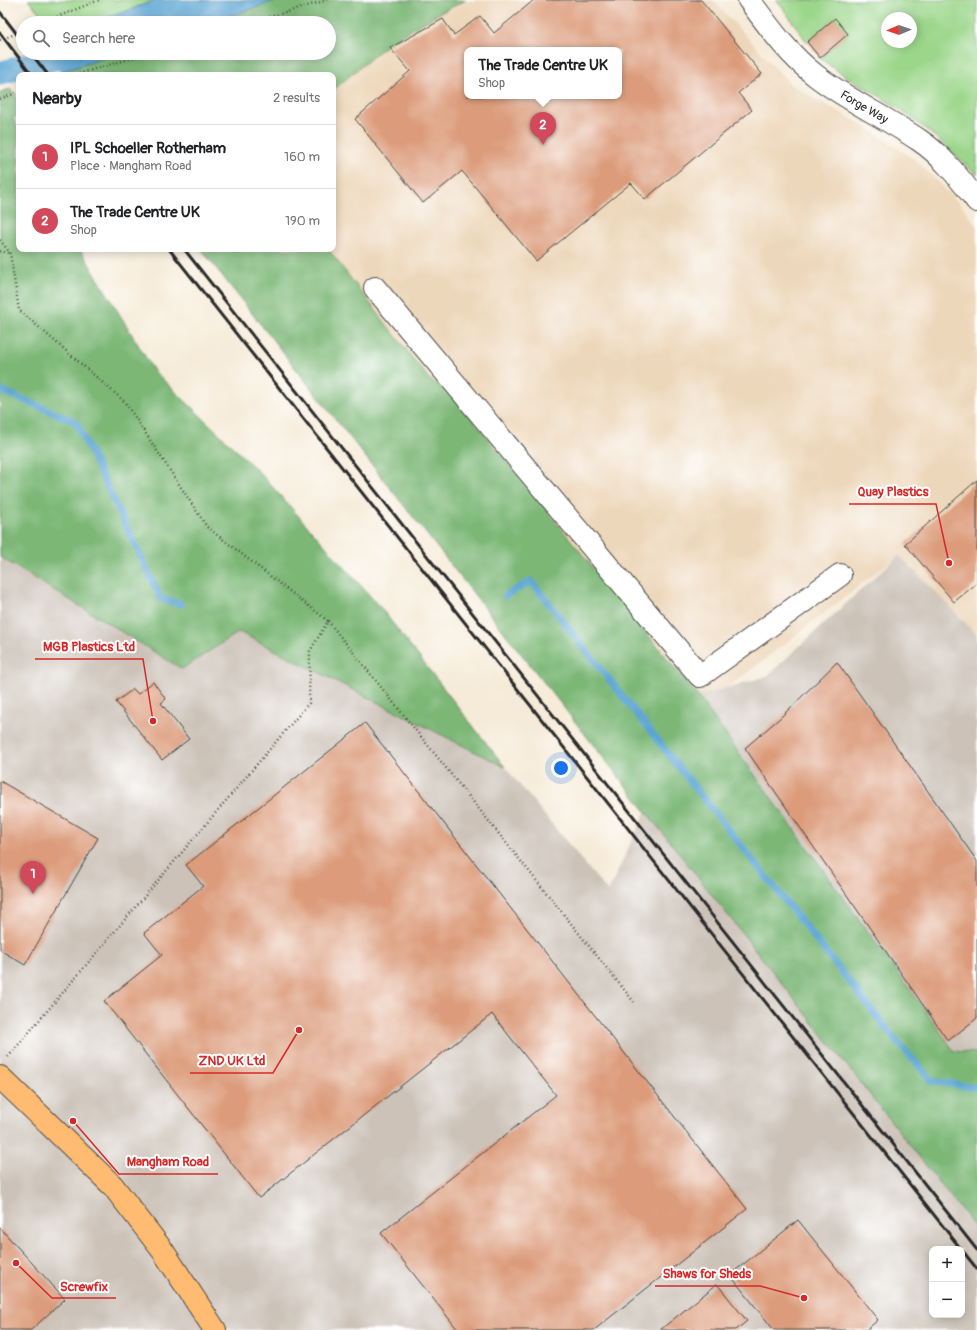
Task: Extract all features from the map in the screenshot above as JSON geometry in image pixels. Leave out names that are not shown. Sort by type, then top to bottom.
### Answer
[{"type":"main road","points":[[2,1069],[114,1186],[163,1251],[215,1330]]},
{"type":"lane","name":"Forge Way","points":[[753,3],[780,42],[815,75],[863,107],[919,140],[949,166],[977,201]]},
{"type":"lane","points":[[375,288],[700,676],[840,575]]},
{"type":"path","points":[[59,16],[99,0]]},
{"type":"path","points":[[273,16],[327,0]]},
{"type":"path","points":[[0,40],[16,34]]},
{"type":"path","points":[[85,72],[125,60]]},
{"type":"path","points":[[0,99],[16,93]]},
{"type":"path","points":[[0,240],[10,253],[20,310],[125,402],[207,527],[328,621],[634,1002]]},
{"type":"path","points":[[0,251],[10,253]]},
{"type":"path","points":[[2,1069],[309,703],[310,651],[328,621]]},
{"type":"shaded area","points":[[28,0],[713,0],[791,85],[864,126],[917,161],[963,207],[977,228],[977,647],[899,555],[695,713],[229,252],[336,252],[336,72],[85,72],[75,60],[336,60],[336,16],[41,16]]},
{"type":"shaded area","points":[[899,555],[977,635],[977,1330],[0,1330],[0,557],[182,669],[239,632],[505,767],[608,892],[699,696],[767,676]]},
{"type":"green space","points":[[28,0],[156,0],[112,16],[43,16]]},
{"type":"green space","points":[[278,0],[466,0],[440,13],[389,43],[336,87],[336,72],[61,72],[98,60],[336,60],[336,16],[230,16]]},
{"type":"green space","points":[[777,0],[977,0],[977,175],[946,146],[913,119],[820,58],[848,34],[835,18],[807,42]]},
{"type":"green space","points":[[10,89],[16,96],[16,117],[13,118],[16,124],[16,252],[82,252],[154,371],[260,473],[380,607],[505,767],[239,632],[182,669],[0,557],[0,92]]},
{"type":"green space","points":[[203,252],[330,252],[429,379],[451,393],[697,695],[954,1051],[977,1053],[977,1230]]},
{"type":"water","points":[[156,0],[278,0],[230,16],[112,16]]},
{"type":"water","points":[[49,60],[98,60],[61,72]]},
{"type":"building","points":[[534,0],[701,0],[762,74],[738,93],[752,110],[645,199],[631,183],[536,261],[462,171],[423,203],[355,119],[410,71],[390,48],[443,19],[454,35],[480,16],[494,33]]},
{"type":"building","points":[[835,18],[848,34],[820,58],[807,42]]},
{"type":"building","points":[[977,480],[977,583],[954,602],[905,544]]},
{"type":"building","points":[[837,662],[977,861],[977,1018],[948,1041],[745,748],[781,717]]},
{"type":"building","points":[[153,682],[166,699],[161,703],[189,739],[162,760],[116,702],[133,689],[138,694]]},
{"type":"building","points":[[365,723],[747,1209],[594,1330],[458,1330],[381,1233],[556,1095],[492,1014],[259,1198],[104,1001],[162,955],[144,933],[203,886],[186,865]]},
{"type":"building","points":[[0,781],[98,838],[25,965],[0,950]]},
{"type":"building","points":[[798,1220],[878,1320],[866,1330],[774,1330],[730,1275]]},
{"type":"building","points":[[0,1228],[65,1299],[31,1330],[0,1330]]},
{"type":"building","points":[[717,1284],[747,1321],[736,1330],[660,1330]]},
{"type":"waterway","points":[[0,73],[49,60]]},
{"type":"waterway","points":[[0,390],[76,422],[161,599],[181,604]]},
{"type":"waterway","points":[[505,596],[531,581],[894,1038],[932,1081],[977,1088]]},
{"type":"railway","points":[[0,12],[16,33]]},
{"type":"railway","points":[[0,33],[16,54]]},
{"type":"railway","points":[[21,60],[30,72]]},
{"type":"railway","points":[[36,60],[46,72]]},
{"type":"railway","points":[[171,252],[959,1246]]},
{"type":"railway","points":[[186,252],[977,1250]]},
{"type":"railway","points":[[965,1254],[977,1269]]},
{"type":"place","name":"The Trade Centre UK","points":[[543,145]]},
{"type":"place","name":"Quay Plastics","points":[[949,563]]},
{"type":"place","name":"MGB Plastics Ltd","points":[[153,721]]},
{"type":"place","name":"IPL Schoeller Rotherham","points":[[33,894]]},
{"type":"place","name":"ZND UK Ltd","points":[[299,1030]]},
{"type":"place","name":"Mangham Road","points":[[73,1121]]},
{"type":"place","name":"Screwfix","points":[[16,1263]]},
{"type":"place","name":"Shaws for Sheds","points":[[804,1298]]}]
